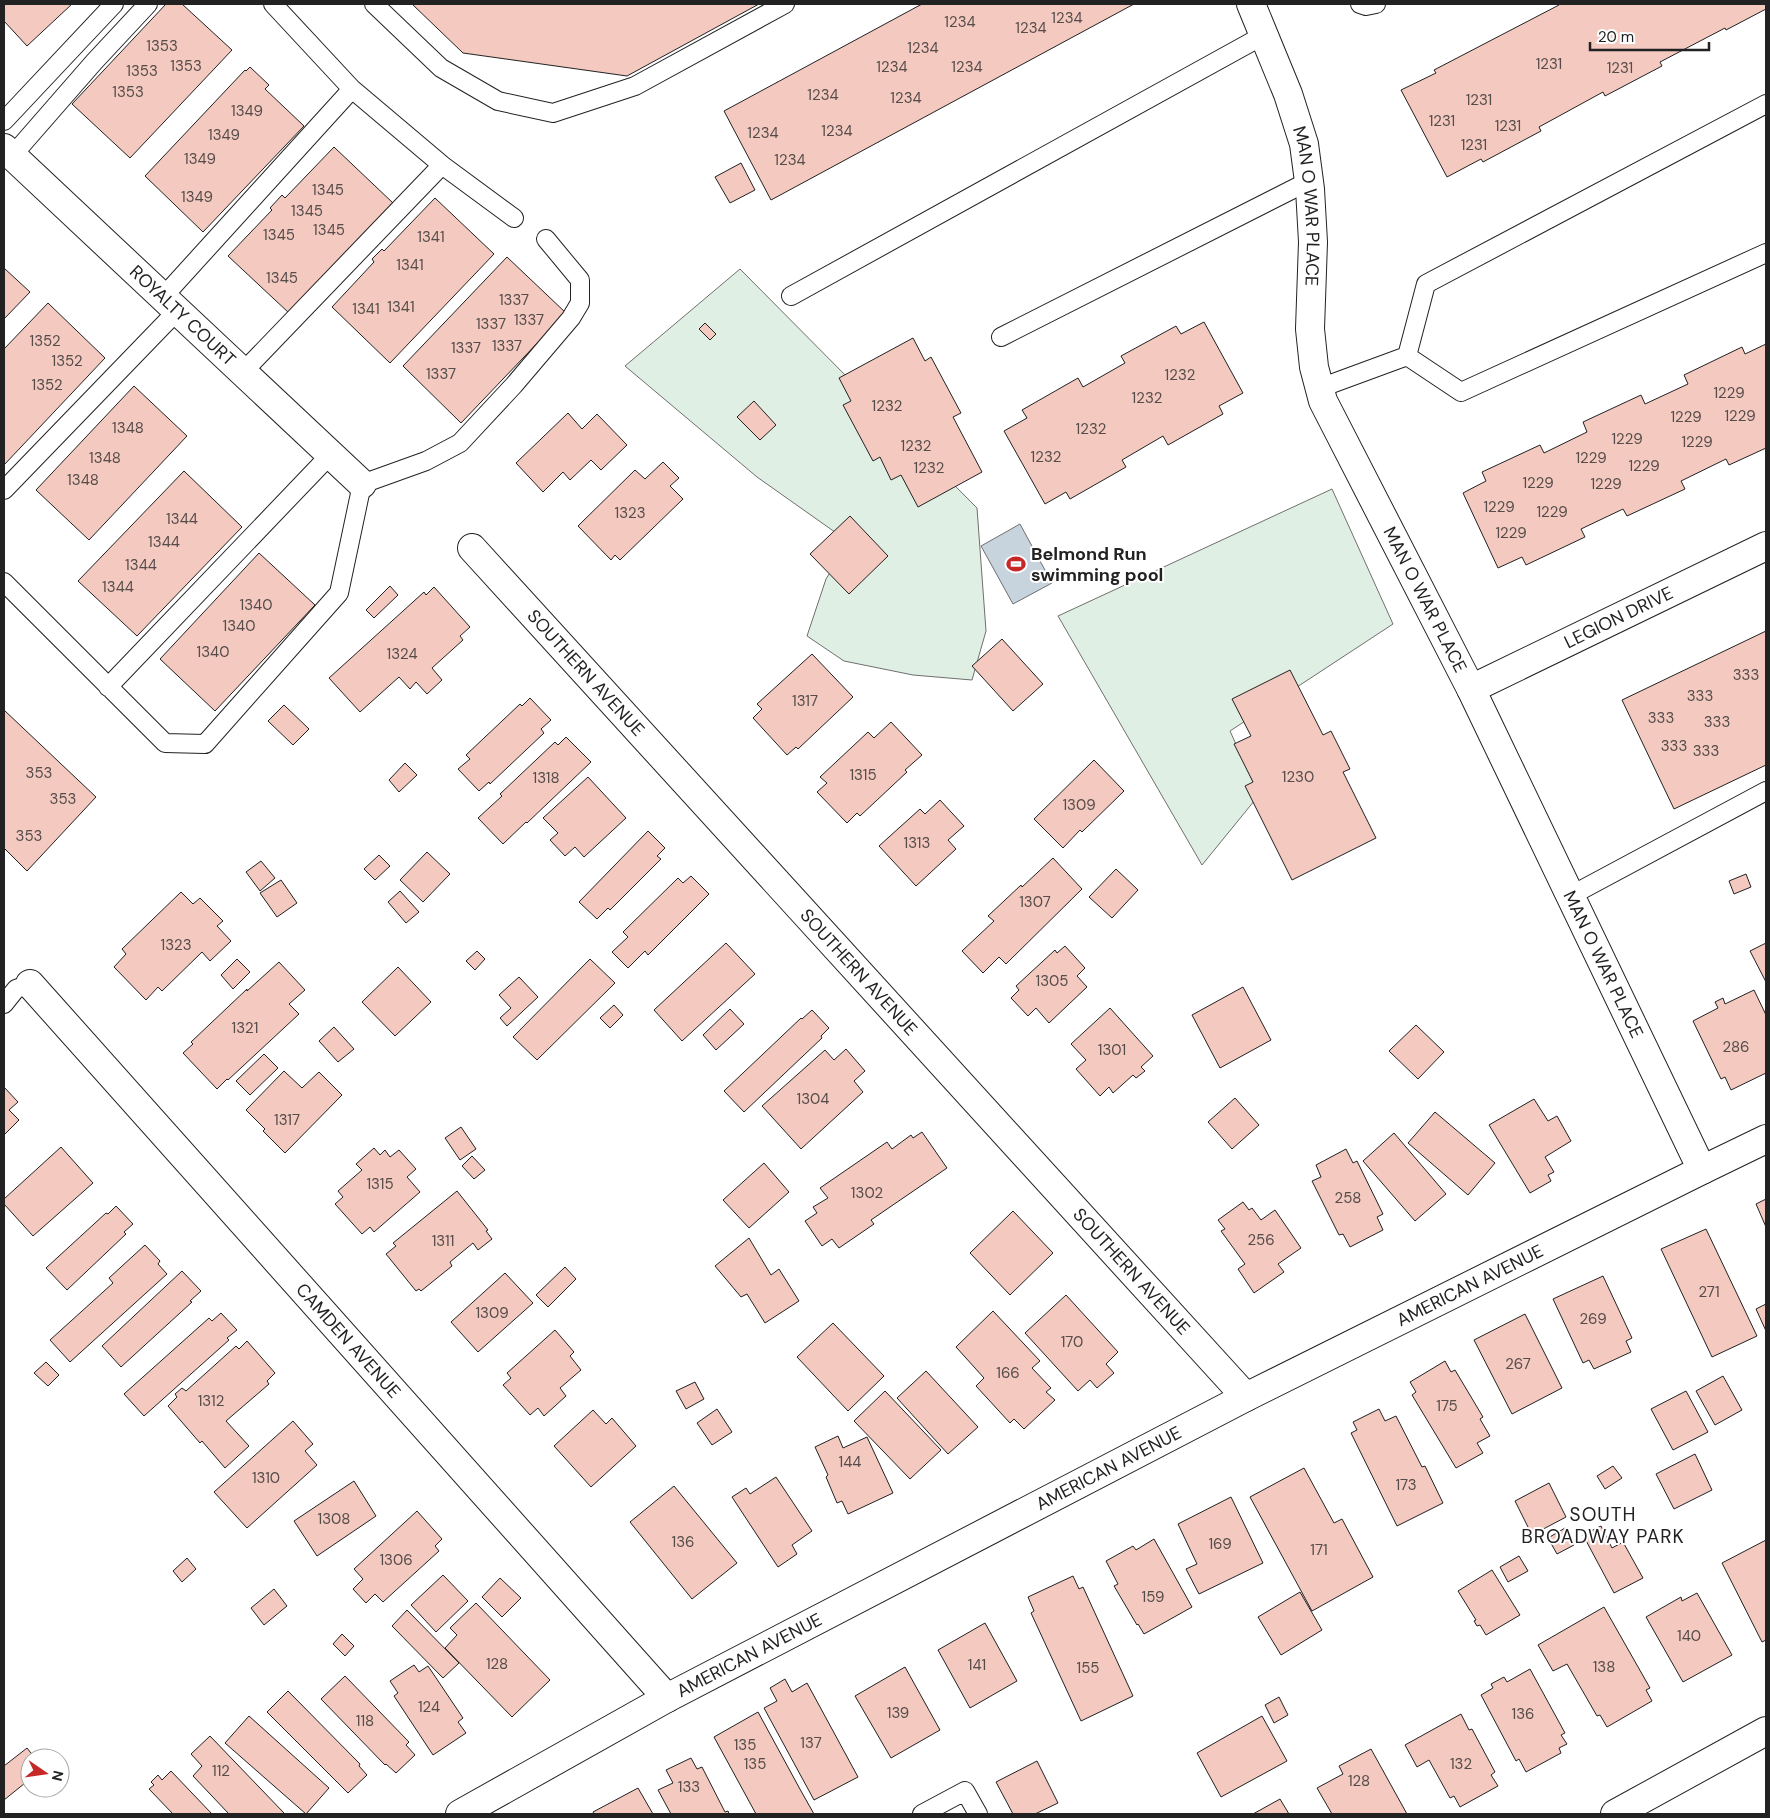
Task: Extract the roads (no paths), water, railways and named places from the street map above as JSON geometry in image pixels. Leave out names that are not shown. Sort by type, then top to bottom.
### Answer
[{"type":"street","name":"MAN O WAR PLACE","points":[[1251,4],[1288,94],[1304,144],[1309,181],[1313,242],[1310,329],[1314,368],[1324,401],[1471,689],[1702,1170]]},
{"type":"street","name":"ROYALTY COURT","points":[[8,152],[362,484]]},
{"type":"street","name":"LEGION DRIVE","points":[[1471,689],[1766,546]]},
{"type":"street","name":"SOUTHERN AVENUE","points":[[472,548],[1246,1397]]},
{"type":"street","name":"CAMDEN AVENUE","points":[[30,984],[667,1698]]},
{"type":"street","name":"AMERICAN AVENUE","points":[[467,1812],[667,1698],[1246,1397],[1766,1139]]},
{"type":"street","points":[[1614,1814],[1766,1731]]},
{"type":"lane","points":[[4,121],[114,4]]},
{"type":"lane","points":[[8,152],[148,4]]},
{"type":"lane","points":[[273,4],[352,89],[442,165],[514,218]]},
{"type":"lane","points":[[374,4],[441,68],[498,101],[553,113],[635,86],[785,4]]},
{"type":"lane","points":[[1360,4],[1366,6],[1376,4]]},
{"type":"lane","points":[[791,296],[1264,35]]},
{"type":"lane","points":[[4,490],[170,304],[352,89]]},
{"type":"lane","points":[[1407,356],[1426,284],[1766,104]]},
{"type":"lane","points":[[244,372],[442,165]]},
{"type":"lane","points":[[1001,337],[1309,181]]},
{"type":"lane","points":[[4,582],[165,743],[205,744],[339,593],[362,484],[426,461],[460,443],[514,385],[571,318],[580,303],[580,280],[546,238]]},
{"type":"lane","points":[[1407,356],[1461,392],[1766,253]]},
{"type":"lane","points":[[1320,388],[1407,356]]},
{"type":"lane","points":[[108,687],[331,454]]},
{"type":"lane","points":[[1570,896],[1766,791]]},
{"type":"lane","points":[[4,1004],[16,988],[30,984]]},
{"type":"lane","points":[[922,1814],[965,1791],[978,1814]]},
{"type":"place","name":"Belmond Run swimming pool","points":[[1016,564]]},
{"type":"district","name":"SOUTH BROADWAY PARK","points":[[1603,1525]]}]
